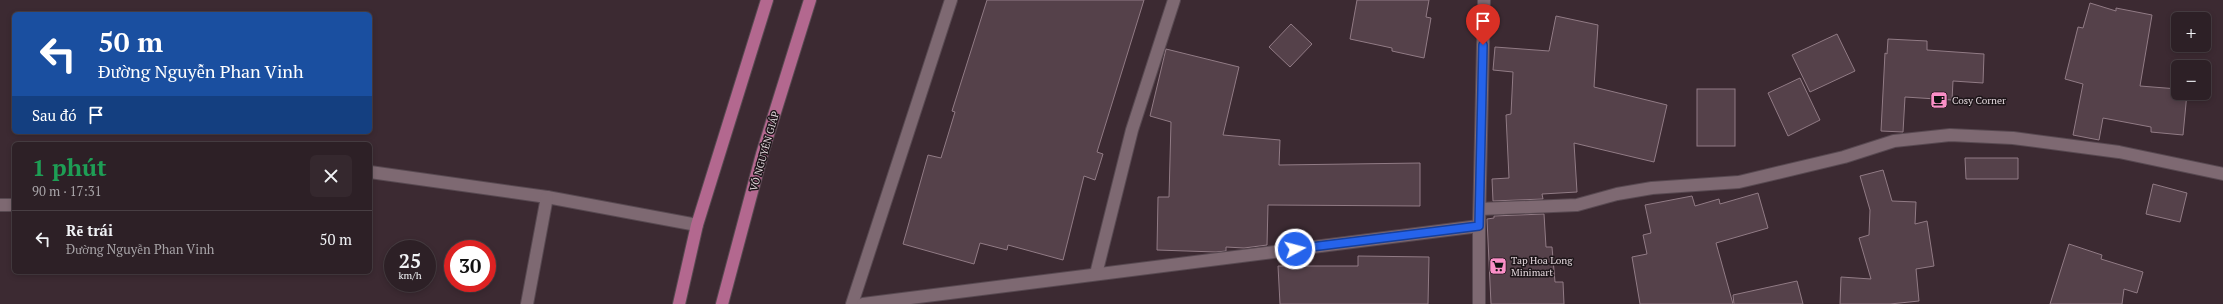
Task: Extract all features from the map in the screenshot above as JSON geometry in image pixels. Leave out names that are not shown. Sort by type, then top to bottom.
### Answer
[{"type":"main road","points":[[679,304],[697,225],[766,0]]},
{"type":"main road","name":"VÕ NGUYÊN GIÁP","points":[[722,304],[762,154],[810,0]]},
{"type":"street","points":[[852,304],[951,0]]},
{"type":"street","points":[[1096,274],[1132,130],[1174,0]]},
{"type":"street","points":[[1479,304],[1479,226],[1484,0]]},
{"type":"street","points":[[1480,209],[1577,204],[1617,194],[1652,188],[1739,182],[1844,157],[1894,141],[1950,135],[2013,138],[2119,152],[2223,174]]},
{"type":"street","points":[[372,172],[547,197],[697,225]]},
{"type":"street","points":[[527,304],[547,197]]},
{"type":"street","points":[[0,205],[12,206]]},
{"type":"street","points":[[863,304],[1479,226]]},
{"type":"building","points":[[987,0],[1144,0],[1097,152],[1103,154],[1095,180],[1084,176],[1063,260],[1008,245],[1007,250],[980,243],[974,264],[903,244],[928,155],[941,158],[955,112],[952,111]]},
{"type":"building","points":[[1357,0],[1429,0],[1426,17],[1431,18],[1424,58],[1392,51],[1392,48],[1350,39]]},
{"type":"building","points":[[2090,3],[2116,11],[2116,8],[2152,15],[2140,86],[2171,88],[2171,100],[2186,100],[2183,135],[2151,132],[2151,127],[2103,118],[2099,140],[2073,135],[2083,84],[2065,79],[2078,27],[2083,28]]},
{"type":"building","points":[[1556,16],[1598,25],[1594,87],[1667,105],[1654,162],[1574,143],[1577,192],[1542,194],[1543,199],[1493,201],[1492,179],[1509,178],[1506,115],[1511,114],[1513,72],[1493,70],[1495,47],[1549,51]]},
{"type":"building","points":[[1291,24],[1312,44],[1290,67],[1269,47]]},
{"type":"building","points":[[1837,34],[1855,71],[1810,92],[1792,55]]},
{"type":"building","points":[[1888,39],[1927,41],[1927,50],[1984,54],[1983,83],[1953,81],[1952,100],[1905,97],[1903,132],[1881,131],[1885,53],[1887,54]]},
{"type":"building","points":[[1166,49],[1239,67],[1223,135],[1280,140],[1279,165],[1420,163],[1420,206],[1268,205],[1267,245],[1244,248],[1226,247],[1226,251],[1216,252],[1157,250],[1158,197],[1169,197],[1171,122],[1150,116]]},
{"type":"building","points":[[1800,78],[1820,120],[1788,136],[1768,93]]},
{"type":"building","points":[[1697,89],[1735,89],[1735,146],[1697,146]]},
{"type":"building","points":[[1965,158],[2018,158],[2018,179],[1966,179]]},
{"type":"building","points":[[1883,170],[1892,201],[1916,202],[1915,224],[1927,221],[1934,266],[1916,269],[1919,301],[1890,304],[1840,304],[1841,277],[1871,279],[1859,238],[1869,235],[1870,210],[1860,176]]},
{"type":"building","points":[[2153,184],[2187,193],[2180,222],[2146,214]]},
{"type":"building","points":[[1758,193],[1768,228],[1716,243],[1733,304],[1640,304],[1632,257],[1647,254],[1643,235],[1651,233],[1645,205],[1692,196],[1695,206],[1719,199],[1720,204]]},
{"type":"building","points":[[1544,214],[1546,247],[1552,247],[1555,282],[1563,282],[1564,304],[1491,304],[1487,219],[1494,218],[1494,216]]},
{"type":"building","points":[[2069,244],[2102,255],[2101,259],[2143,272],[2137,293],[2124,289],[2122,304],[2050,304]]},
{"type":"building","points":[[1358,256],[1429,257],[1428,304],[1280,304],[1278,266],[1358,266]]},
{"type":"building","points":[[1797,281],[1803,304],[1734,304],[1733,295]]},
{"type":"place","name":"Cosy Corner","points":[[1939,100]]},
{"type":"place","name":"Tap Hoa Long Minimart","points":[[1498,266]]},
{"type":"route","points":[[1295,249],[1479,226],[1483,45]]}]
